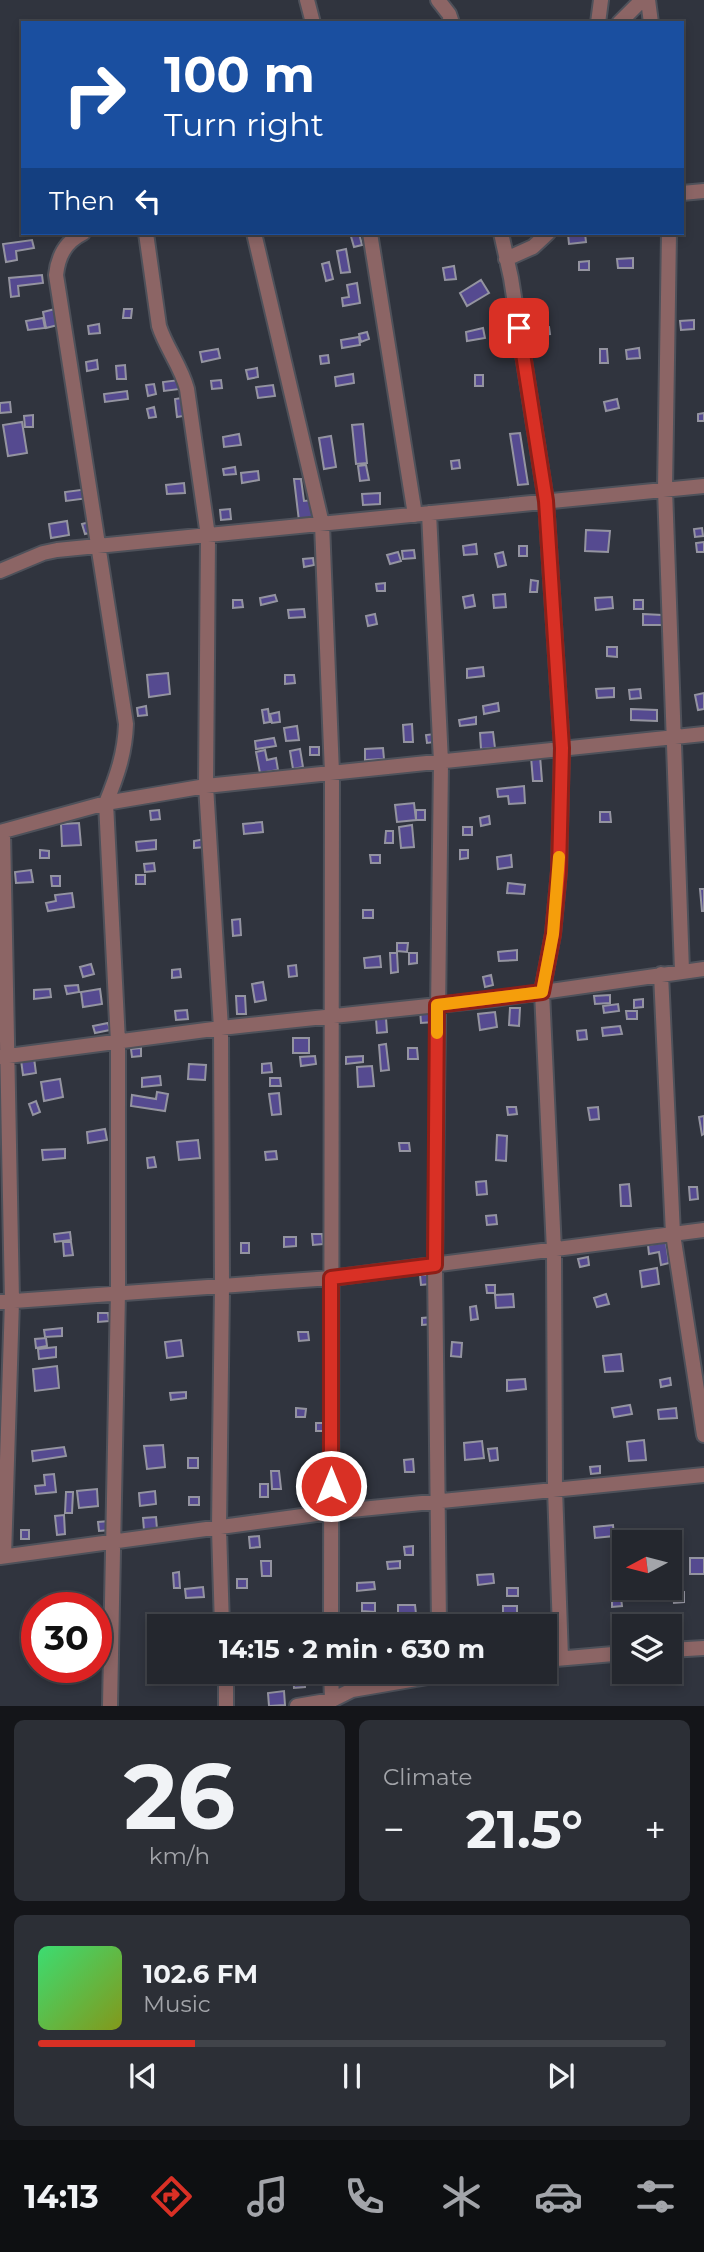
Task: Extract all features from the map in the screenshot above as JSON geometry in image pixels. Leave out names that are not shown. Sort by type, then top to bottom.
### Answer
[{"type":"street","points":[[307,0],[312,21]]},
{"type":"street","points":[[438,0],[451,21]]},
{"type":"street","points":[[598,21],[601,0]]},
{"type":"street","points":[[620,21],[642,0]]},
{"type":"street","points":[[648,0],[651,21]]},
{"type":"street","points":[[684,193],[704,191]]},
{"type":"street","points":[[79,235],[64,248],[57,261],[56,275],[126,724],[122,764],[106,803],[118,1042],[118,1292],[110,1706]]},
{"type":"street","points":[[146,235],[159,326],[162,337],[183,373],[187,388],[208,536],[206,786],[221,1028],[219,1529],[222,1614]]},
{"type":"street","points":[[254,235],[322,524],[332,773],[331,1614]]},
{"type":"street","points":[[370,235],[422,514],[442,762],[435,1265],[439,1614]]},
{"type":"street","points":[[501,235],[511,278],[546,501],[562,748],[559,871],[553,934],[542,992],[554,1250],[555,1489],[561,1658]]},
{"type":"street","points":[[506,259],[533,247],[546,235]]},
{"type":"street","points":[[669,235],[666,489],[682,971]]},
{"type":"street","points":[[0,571],[43,553],[704,485]]},
{"type":"street","points":[[704,734],[206,786],[106,803],[1,832],[6,1301],[2,1557],[331,1512],[704,1475]]},
{"type":"street","points":[[4,1057],[221,1028],[542,992],[704,969]]},
{"type":"street","points":[[660,974],[673,1234],[704,1434]]},
{"type":"street","points":[[6,1301],[331,1278],[704,1230]]},
{"type":"street","points":[[682,1649],[704,1648]]},
{"type":"street","points":[[557,1658],[612,1654]]},
{"type":"street","points":[[226,1684],[226,1706]]},
{"type":"street","points":[[331,1684],[332,1700]]},
{"type":"street","points":[[297,1706],[332,1700],[352,1690],[383,1684]]},
{"type":"building","points":[[351,235],[360,235],[362,245],[354,247]]},
{"type":"building","points":[[568,235],[585,235],[586,242],[569,244]]},
{"type":"building","points":[[32,240],[34,248],[16,251],[17,260],[6,262],[3,244]]},
{"type":"building","points":[[346,249],[350,272],[341,273],[337,251]]},
{"type":"building","points":[[633,258],[633,268],[618,268],[617,259]]},
{"type":"building","points":[[589,261],[589,270],[579,270],[579,262]]},
{"type":"building","points":[[329,262],[333,279],[326,281],[322,264]]},
{"type":"building","points":[[454,266],[456,279],[445,280],[443,268]]},
{"type":"building","points":[[42,275],[43,283],[18,286],[19,296],[11,297],[9,278]]},
{"type":"building","points":[[481,280],[489,293],[467,306],[460,293]]},
{"type":"building","points":[[357,283],[360,303],[343,306],[342,298],[349,297],[347,285]]},
{"type":"building","points":[[55,309],[58,325],[46,328],[43,312]]},
{"type":"building","points":[[124,309],[132,309],[131,318],[123,318]]},
{"type":"building","points":[[43,318],[45,328],[28,330],[26,321]]},
{"type":"building","points":[[694,320],[694,329],[681,330],[680,321]]},
{"type":"building","points":[[99,324],[100,333],[89,334],[88,326]]},
{"type":"building","points":[[549,327],[550,334],[540,335],[540,328]]},
{"type":"building","points":[[483,328],[485,338],[467,341],[466,332]]},
{"type":"building","points":[[367,332],[369,339],[361,342],[359,334]]},
{"type":"building","points":[[359,337],[360,345],[342,348],[341,340]]},
{"type":"building","points":[[639,348],[640,358],[627,359],[626,350]]},
{"type":"building","points":[[218,349],[220,358],[202,362],[200,352]]},
{"type":"building","points":[[600,349],[607,349],[608,363],[600,363]]},
{"type":"building","points":[[328,355],[329,363],[321,364],[320,356]]},
{"type":"building","points":[[97,360],[98,369],[87,371],[86,362]]},
{"type":"building","points":[[125,365],[126,379],[117,379],[116,366]]},
{"type":"building","points":[[257,368],[258,377],[248,379],[246,370]]},
{"type":"building","points":[[353,374],[354,383],[336,386],[335,377]]},
{"type":"building","points":[[475,375],[483,375],[483,386],[475,386]]},
{"type":"building","points":[[179,380],[180,389],[164,391],[163,382]]},
{"type":"building","points":[[221,380],[222,388],[212,389],[211,381]]},
{"type":"building","points":[[154,384],[156,394],[148,396],[146,385]]},
{"type":"building","points":[[273,385],[275,396],[258,398],[256,387]]},
{"type":"building","points":[[127,391],[128,399],[105,402],[104,394]]},
{"type":"building","points":[[182,398],[183,416],[177,417],[175,399]]},
{"type":"building","points":[[617,399],[619,408],[606,411],[604,402]]},
{"type":"building","points":[[10,402],[11,412],[0,413],[0,403]]},
{"type":"building","points":[[154,407],[156,417],[149,418],[147,409]]},
{"type":"building","points":[[704,413],[704,421],[698,421],[698,414]]},
{"type":"building","points":[[33,415],[33,427],[25,427],[24,416]]},
{"type":"building","points":[[22,422],[27,453],[8,456],[3,425]]},
{"type":"building","points":[[363,424],[367,463],[356,464],[352,425]]},
{"type":"building","points":[[520,433],[528,484],[518,485],[510,434]]},
{"type":"building","points":[[239,434],[241,445],[224,447],[223,437]]},
{"type":"building","points":[[331,436],[336,467],[324,469],[319,438]]},
{"type":"building","points":[[459,460],[460,468],[452,469],[451,461]]},
{"type":"building","points":[[366,465],[369,480],[360,481],[358,466]]},
{"type":"building","points":[[235,467],[236,474],[224,475],[223,469]]},
{"type":"building","points":[[258,471],[259,480],[242,483],[241,473]]},
{"type":"building","points":[[294,479],[301,479],[304,501],[313,500],[316,519],[299,521]]},
{"type":"building","points":[[184,483],[185,493],[167,494],[166,485]]},
{"type":"building","points":[[88,489],[89,498],[66,501],[65,492]]},
{"type":"building","points":[[380,493],[380,504],[363,505],[362,494]]},
{"type":"building","points":[[230,509],[231,519],[221,520],[220,510]]},
{"type":"building","points":[[67,521],[69,535],[51,538],[49,524]]},
{"type":"building","points":[[90,522],[93,532],[85,534],[82,524]]},
{"type":"building","points":[[702,528],[703,536],[695,537],[694,529]]},
{"type":"building","points":[[586,530],[610,531],[608,552],[585,551]]},
{"type":"building","points":[[704,542],[704,552],[697,552],[696,543]]},
{"type":"building","points":[[476,544],[477,554],[464,555],[463,546]]},
{"type":"building","points":[[519,546],[527,546],[527,556],[519,556]]},
{"type":"building","points":[[414,550],[415,558],[403,559],[402,551]]},
{"type":"building","points":[[398,552],[401,561],[390,564],[387,555]]},
{"type":"building","points":[[503,552],[506,565],[498,567],[495,554]]},
{"type":"building","points":[[313,558],[314,565],[304,567],[303,559]]},
{"type":"building","points":[[531,580],[538,581],[537,592],[530,592]]},
{"type":"building","points":[[385,583],[385,591],[377,591],[376,584]]},
{"type":"building","points":[[505,594],[506,607],[494,608],[493,595]]},
{"type":"building","points":[[275,595],[277,601],[261,605],[260,598]]},
{"type":"building","points":[[473,595],[475,606],[465,608],[463,597]]},
{"type":"building","points":[[612,597],[613,608],[596,610],[595,598]]},
{"type":"building","points":[[233,600],[242,600],[243,607],[233,608]]},
{"type":"building","points":[[634,600],[643,600],[643,609],[634,609]]},
{"type":"building","points":[[304,609],[305,617],[289,618],[288,610]]},
{"type":"building","points":[[375,614],[377,624],[368,626],[366,616]]},
{"type":"building","points":[[643,614],[662,615],[662,625],[643,625]]},
{"type":"building","points":[[607,647],[617,647],[617,657],[607,656]]},
{"type":"building","points":[[483,667],[484,676],[467,678],[467,669]]},
{"type":"building","points":[[168,673],[170,694],[149,697],[147,675]]},
{"type":"building","points":[[285,675],[294,675],[295,683],[285,684]]},
{"type":"building","points":[[614,688],[614,697],[597,698],[596,689]]},
{"type":"building","points":[[640,689],[641,698],[630,699],[629,690]]},
{"type":"building","points":[[704,693],[704,709],[698,710],[695,695]]},
{"type":"building","points":[[498,703],[499,711],[484,714],[483,706]]},
{"type":"building","points":[[146,706],[147,715],[138,716],[137,708]]},
{"type":"building","points":[[268,709],[270,722],[264,723],[262,710]]},
{"type":"building","points":[[631,709],[657,710],[657,721],[631,720]]},
{"type":"building","points":[[279,712],[280,722],[272,723],[270,714]]},
{"type":"building","points":[[476,717],[476,724],[460,726],[459,720]]},
{"type":"building","points":[[412,724],[413,742],[404,742],[403,725]]},
{"type":"building","points":[[297,726],[299,740],[286,741],[284,728]]},
{"type":"building","points":[[493,732],[495,748],[481,749],[480,733]]},
{"type":"building","points":[[434,734],[435,742],[427,743],[426,735]]},
{"type":"building","points":[[274,738],[276,746],[256,749],[255,741]]},
{"type":"building","points":[[310,747],[319,747],[319,755],[310,755]]},
{"type":"building","points":[[383,748],[384,759],[365,760],[365,749]]},
{"type":"building","points":[[300,749],[303,767],[293,769],[290,751]]},
{"type":"building","points":[[265,750],[267,760],[276,758],[278,770],[260,773],[256,752]]},
{"type":"building","points":[[540,756],[542,781],[533,781],[531,757]]},
{"type":"building","points":[[524,786],[525,803],[509,804],[508,796],[498,797],[497,789]]},
{"type":"building","points":[[414,803],[416,820],[397,822],[395,805]]},
{"type":"building","points":[[159,810],[160,819],[151,820],[150,811]]},
{"type":"building","points":[[416,810],[425,810],[425,820],[416,820]]},
{"type":"building","points":[[600,812],[610,812],[611,822],[600,822]]},
{"type":"building","points":[[489,816],[490,824],[481,826],[480,818]]},
{"type":"building","points":[[262,822],[263,832],[244,834],[243,824]]},
{"type":"building","points":[[79,823],[81,845],[62,846],[61,824]]},
{"type":"building","points":[[412,825],[414,847],[401,848],[399,827]]},
{"type":"building","points":[[463,827],[472,827],[472,835],[463,835]]},
{"type":"building","points":[[386,831],[393,831],[393,843],[385,843]]},
{"type":"building","points":[[205,839],[206,847],[194,848],[194,841]]},
{"type":"building","points":[[156,840],[156,849],[137,851],[136,842]]},
{"type":"building","points":[[40,850],[49,851],[49,858],[40,858]]},
{"type":"building","points":[[460,850],[468,850],[468,858],[460,859]]},
{"type":"building","points":[[370,855],[380,855],[380,863],[371,863]]},
{"type":"building","points":[[511,855],[512,867],[498,869],[497,857]]},
{"type":"building","points":[[154,863],[155,871],[145,872],[144,864]]},
{"type":"building","points":[[31,870],[33,882],[16,883],[15,872]]},
{"type":"building","points":[[136,875],[145,875],[145,884],[136,884]]},
{"type":"building","points":[[51,876],[60,876],[60,886],[52,886]]},
{"type":"building","points":[[508,883],[525,885],[524,894],[507,893]]},
{"type":"building","points":[[700,889],[704,889],[704,911],[702,911]]},
{"type":"building","points":[[72,893],[74,907],[48,911],[46,903],[56,901],[55,895]]},
{"type":"building","points":[[363,910],[373,910],[373,918],[363,918]]},
{"type":"building","points":[[240,919],[241,935],[233,936],[232,920]]},
{"type":"building","points":[[397,943],[408,943],[407,952],[397,951]]},
{"type":"building","points":[[517,950],[517,960],[499,961],[498,952]]},
{"type":"building","points":[[390,953],[397,953],[398,972],[391,973]]},
{"type":"building","points":[[409,953],[417,953],[417,963],[409,964]]},
{"type":"building","points":[[380,956],[381,967],[365,968],[364,958]]},
{"type":"building","points":[[91,964],[94,974],[83,977],[80,967]]},
{"type":"building","points":[[296,965],[297,976],[289,977],[288,966]]},
{"type":"building","points":[[180,969],[181,977],[172,978],[172,970]]},
{"type":"building","points":[[491,975],[493,985],[485,987],[483,977]]},
{"type":"building","points":[[263,982],[266,1000],[255,1002],[252,984]]},
{"type":"building","points":[[78,985],[79,992],[67,994],[65,986]]},
{"type":"building","points":[[50,989],[51,997],[34,999],[34,990]]},
{"type":"building","points":[[100,989],[102,1004],[83,1007],[81,992]]},
{"type":"building","points":[[610,995],[610,1003],[595,1004],[594,996]]},
{"type":"building","points":[[236,996],[245,996],[246,1014],[237,1014]]},
{"type":"building","points":[[643,999],[643,1007],[634,1008],[634,1000]]},
{"type":"building","points":[[618,1004],[619,1011],[604,1013],[603,1006]]},
{"type":"building","points":[[433,1008],[434,1022],[421,1023],[420,1009]]},
{"type":"building","points":[[510,1008],[520,1008],[519,1026],[509,1025]]},
{"type":"building","points":[[187,1010],[188,1019],[176,1020],[175,1011]]},
{"type":"building","points":[[626,1011],[637,1011],[637,1019],[627,1019]]},
{"type":"building","points":[[495,1012],[497,1027],[480,1030],[478,1014]]},
{"type":"building","points":[[386,1018],[387,1032],[377,1033],[376,1019]]},
{"type":"building","points":[[108,1023],[110,1030],[95,1033],[93,1026]]},
{"type":"building","points":[[620,1026],[622,1034],[603,1036],[602,1028]]},
{"type":"building","points":[[586,1030],[587,1039],[578,1040],[577,1031]]},
{"type":"building","points":[[293,1038],[309,1038],[309,1053],[293,1053]]},
{"type":"building","points":[[386,1044],[389,1070],[381,1071],[379,1045]]},
{"type":"building","points":[[141,1048],[141,1056],[132,1057],[131,1049]]},
{"type":"building","points":[[408,1048],[417,1048],[418,1059],[408,1059]]},
{"type":"building","points":[[315,1056],[316,1064],[301,1066],[300,1057]]},
{"type":"building","points":[[363,1056],[363,1062],[346,1064],[346,1057]]},
{"type":"building","points":[[34,1058],[36,1073],[23,1075],[21,1060]]},
{"type":"building","points":[[271,1063],[272,1072],[262,1073],[262,1064]]},
{"type":"building","points":[[189,1064],[206,1065],[205,1080],[188,1079]]},
{"type":"building","points":[[372,1066],[374,1086],[358,1087],[357,1067]]},
{"type":"building","points":[[160,1076],[161,1085],[142,1087],[142,1078]]},
{"type":"building","points":[[270,1078],[280,1078],[281,1086],[270,1086]]},
{"type":"building","points":[[60,1079],[63,1097],[44,1101],[41,1082]]},
{"type":"building","points":[[157,1092],[168,1094],[165,1111],[131,1106],[132,1095],[156,1099]]},
{"type":"building","points":[[279,1093],[281,1114],[272,1115],[269,1094]]},
{"type":"building","points":[[36,1101],[40,1112],[33,1115],[29,1104]]},
{"type":"building","points":[[507,1107],[516,1107],[517,1114],[508,1115]]},
{"type":"building","points":[[598,1107],[599,1119],[590,1120],[588,1108]]},
{"type":"building","points":[[704,1116],[704,1134],[702,1135],[699,1117]]},
{"type":"building","points":[[105,1129],[107,1140],[88,1143],[87,1132]]},
{"type":"building","points":[[497,1135],[507,1136],[506,1161],[496,1160]]},
{"type":"building","points":[[198,1140],[200,1158],[179,1160],[177,1142]]},
{"type":"building","points":[[399,1143],[409,1143],[410,1151],[400,1151]]},
{"type":"building","points":[[65,1149],[65,1158],[43,1160],[42,1150]]},
{"type":"building","points":[[276,1151],[277,1159],[266,1160],[265,1152]]},
{"type":"building","points":[[154,1157],[156,1167],[148,1168],[147,1158]]},
{"type":"building","points":[[486,1181],[487,1194],[477,1195],[476,1182]]},
{"type":"building","points":[[629,1184],[631,1206],[621,1206],[620,1185]]},
{"type":"building","points":[[689,1187],[697,1187],[698,1199],[690,1200]]},
{"type":"building","points":[[496,1215],[497,1224],[487,1225],[486,1216]]},
{"type":"building","points":[[70,1232],[71,1240],[55,1242],[54,1234]]},
{"type":"building","points":[[312,1234],[322,1234],[323,1244],[313,1245]]},
{"type":"building","points":[[284,1237],[296,1237],[296,1246],[284,1247]]},
{"type":"building","points":[[63,1242],[71,1242],[73,1255],[64,1256]]},
{"type":"building","points":[[666,1242],[669,1263],[661,1265],[659,1252],[649,1254],[648,1245]]},
{"type":"building","points":[[241,1243],[249,1243],[249,1253],[241,1253]]},
{"type":"building","points":[[588,1257],[589,1265],[580,1267],[578,1259]]},
{"type":"building","points":[[657,1268],[659,1284],[642,1287],[640,1271]]},
{"type":"building","points":[[420,1275],[430,1275],[430,1284],[421,1285]]},
{"type":"building","points":[[486,1285],[495,1285],[495,1293],[487,1293]]},
{"type":"building","points":[[513,1294],[514,1307],[496,1308],[495,1295]]},
{"type":"building","points":[[606,1294],[609,1304],[597,1307],[594,1298]]},
{"type":"building","points":[[476,1306],[478,1319],[471,1320],[470,1307]]},
{"type":"building","points":[[98,1313],[108,1313],[109,1321],[98,1322]]},
{"type":"building","points":[[432,1317],[433,1324],[422,1325],[422,1318]]},
{"type":"building","points":[[62,1328],[62,1336],[45,1337],[44,1330]]},
{"type":"building","points":[[298,1332],[308,1332],[309,1340],[299,1341]]},
{"type":"building","points":[[46,1338],[47,1346],[36,1348],[35,1339]]},
{"type":"building","points":[[181,1340],[183,1356],[167,1358],[165,1342]]},
{"type":"building","points":[[452,1342],[462,1343],[461,1357],[451,1356]]},
{"type":"building","points":[[56,1347],[56,1357],[39,1359],[38,1349]]},
{"type":"building","points":[[621,1354],[623,1371],[605,1372],[603,1356]]},
{"type":"building","points":[[57,1366],[59,1388],[35,1391],[33,1369]]},
{"type":"building","points":[[670,1378],[671,1385],[661,1387],[660,1380]]},
{"type":"building","points":[[525,1379],[526,1389],[507,1391],[507,1380]]},
{"type":"building","points":[[186,1392],[186,1398],[171,1400],[170,1393]]},
{"type":"building","points":[[630,1405],[632,1414],[614,1417],[612,1408]]},
{"type":"building","points":[[296,1408],[306,1409],[305,1417],[296,1417]]},
{"type":"building","points":[[676,1408],[677,1418],[659,1419],[658,1410]]},
{"type":"building","points":[[316,1423],[324,1423],[324,1431],[316,1431]]},
{"type":"building","points":[[644,1440],[646,1460],[629,1461],[627,1442]]},
{"type":"building","points":[[482,1441],[484,1458],[465,1460],[464,1443]]},
{"type":"building","points":[[163,1445],[165,1467],[147,1469],[144,1446]]},
{"type":"building","points":[[64,1447],[66,1456],[33,1461],[32,1451]]},
{"type":"building","points":[[497,1448],[498,1460],[490,1461],[488,1449]]},
{"type":"building","points":[[188,1458],[198,1458],[198,1468],[188,1468]]},
{"type":"building","points":[[413,1459],[414,1472],[405,1472],[404,1460]]},
{"type":"building","points":[[600,1466],[600,1473],[591,1474],[590,1467]]},
{"type":"building","points":[[271,1471],[279,1471],[281,1489],[272,1489]]},
{"type":"building","points":[[54,1474],[56,1492],[36,1494],[35,1486],[45,1485],[44,1475]]},
{"type":"building","points":[[260,1484],[268,1484],[268,1497],[260,1497]]},
{"type":"building","points":[[97,1489],[98,1506],[79,1508],[77,1491]]},
{"type":"building","points":[[155,1491],[156,1504],[140,1506],[139,1493]]},
{"type":"building","points":[[66,1492],[73,1492],[72,1513],[65,1513]]},
{"type":"building","points":[[189,1497],[199,1497],[199,1505],[189,1505]]},
{"type":"building","points":[[64,1515],[65,1534],[57,1535],[55,1516]]},
{"type":"building","points":[[156,1517],[157,1529],[144,1530],[143,1518]]},
{"type":"building","points":[[109,1521],[110,1530],[99,1531],[98,1522]]},
{"type":"building","points":[[613,1525],[612,1536],[595,1538],[594,1527]]},
{"type":"building","points":[[21,1530],[29,1530],[29,1539],[21,1539]]},
{"type":"building","points":[[259,1536],[260,1547],[250,1548],[249,1537]]},
{"type":"building","points":[[413,1546],[413,1555],[405,1555],[404,1547]]},
{"type":"building","points":[[690,1558],[704,1558],[704,1574],[690,1574]]},
{"type":"building","points":[[261,1561],[271,1561],[271,1576],[262,1576]]},
{"type":"building","points":[[400,1561],[400,1568],[388,1569],[387,1562]]},
{"type":"building","points":[[179,1572],[180,1588],[174,1588],[173,1573]]},
{"type":"building","points":[[493,1574],[494,1583],[478,1585],[477,1575]]},
{"type":"building","points":[[237,1579],[247,1579],[247,1588],[237,1588]]},
{"type":"building","points":[[374,1582],[375,1589],[357,1591],[357,1583]]},
{"type":"building","points":[[203,1587],[204,1597],[186,1598],[185,1589]]},
{"type":"building","points":[[507,1588],[518,1588],[518,1596],[507,1596]]},
{"type":"building","points":[[682,1592],[684,1602],[674,1603],[674,1600],[682,1600]]},
{"type":"building","points":[[612,1600],[621,1600],[622,1606],[612,1607]]},
{"type":"building","points":[[362,1603],[375,1603],[375,1612],[362,1611]]},
{"type":"building","points":[[398,1605],[415,1605],[416,1614],[398,1614]]},
{"type":"building","points":[[503,1606],[517,1606],[517,1614],[503,1614]]},
{"type":"building","points":[[294,1684],[305,1684],[305,1687],[294,1688]]},
{"type":"building","points":[[284,1691],[285,1705],[269,1706],[268,1693]]},
{"type":"slow traffic","points":[[437,1033],[437,1005],[542,992],[553,934],[559,857]]},
{"type":"route","points":[[331,1486],[331,1278],[435,1265],[437,1005],[542,992],[553,934],[559,871],[562,748],[546,501],[519,328]]}]
